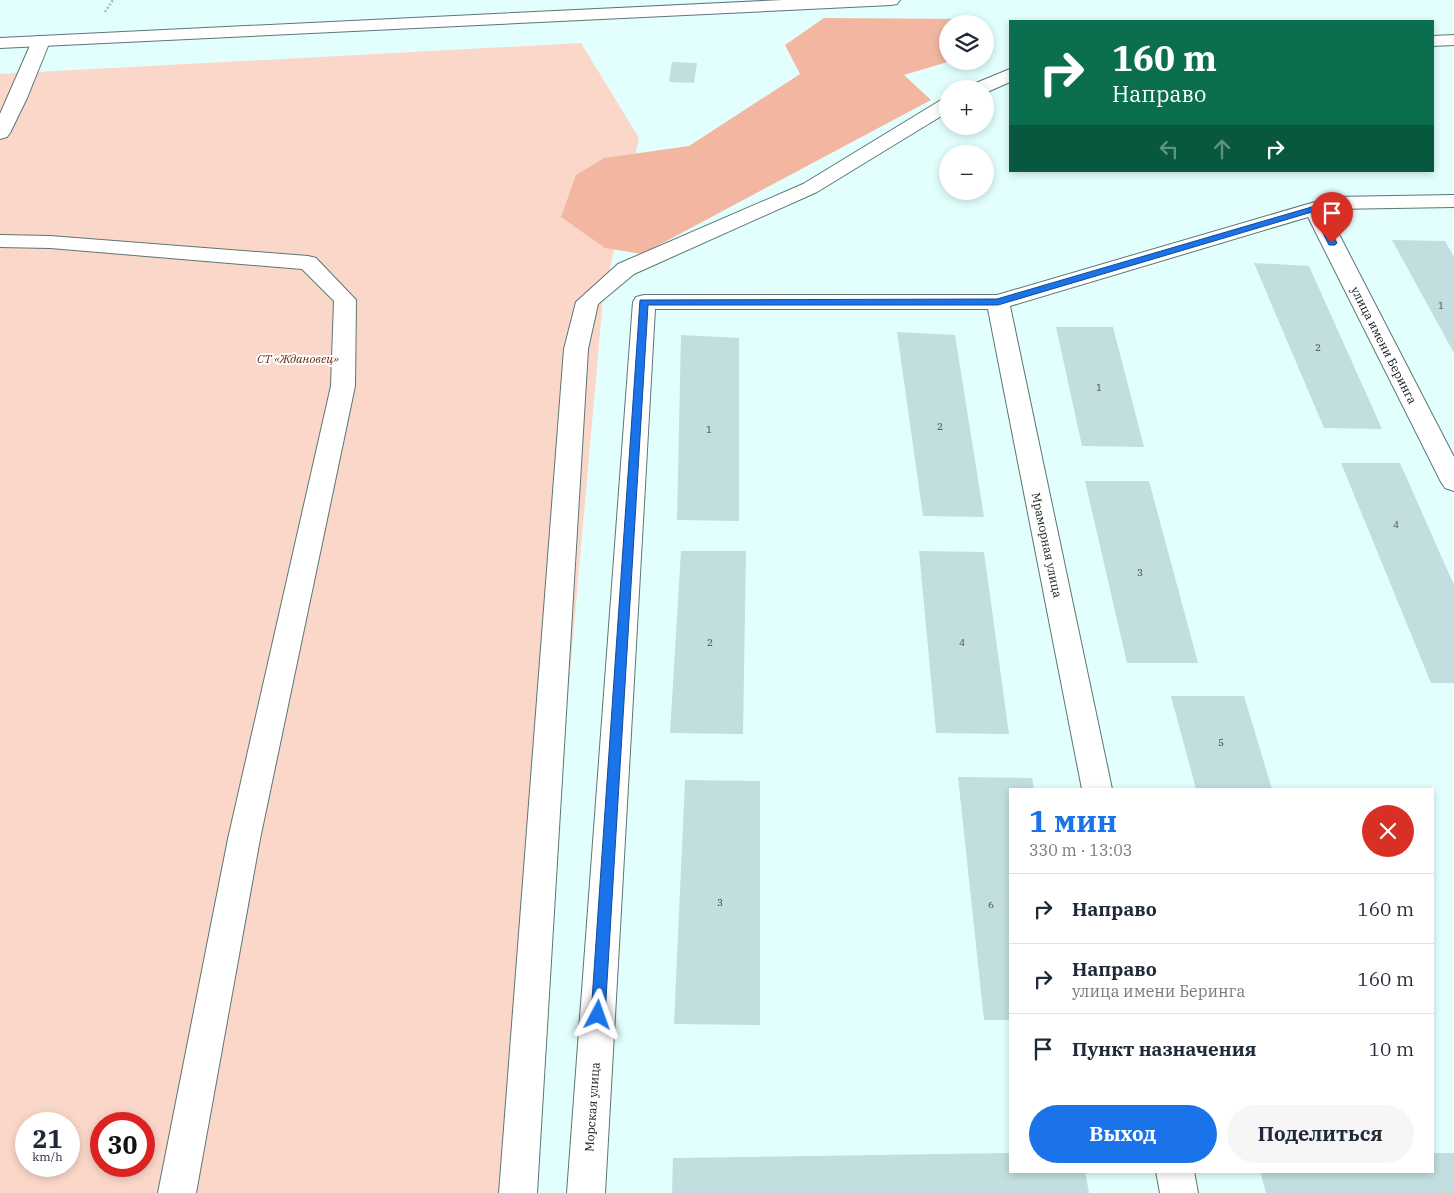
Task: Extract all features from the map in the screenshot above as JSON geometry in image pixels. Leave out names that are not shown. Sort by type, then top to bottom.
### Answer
[{"type":"street","points":[[0,43],[891,0]]},
{"type":"street","points":[[1434,41],[1454,40]]},
{"type":"street","points":[[0,133],[18,98],[41,41]]},
{"type":"street","points":[[994,82],[1009,75]]},
{"type":"street","points":[[518,1193],[576,349],[587,302],[626,269],[810,188],[939,109]]},
{"type":"street","points":[[998,302],[1332,203],[1454,201]]},
{"type":"street","name":"улица имени Беринга","points":[[1315,208],[1454,482]]},
{"type":"street","points":[[0,241],[50,242],[308,263],[345,300],[343,386],[244,839],[177,1193]]},
{"type":"street","name":"Морская улица","points":[[586,1193],[644,302],[998,302]]},
{"type":"street","name":"Мраморная улица","points":[[998,302],[1097,788]]},
{"type":"street","points":[[1175,1173],[1180,1193]]},
{"type":"green space","name":"СТ «Ждановец»","points":[[581,43],[639,138],[603,299],[524,1193],[0,1193],[0,74]]},
{"type":"shaded area","points":[[824,18],[939,19],[939,65],[904,75],[931,100],[642,254],[605,248],[561,217],[576,175],[604,158],[689,146],[800,74],[785,45]]},
{"type":"building","points":[[672,62],[697,63],[694,83],[669,82]]},
{"type":"building","points":[[1392,240],[1445,241],[1454,257],[1454,353]]},
{"type":"building","points":[[1254,263],[1309,266],[1382,429],[1324,428]]},
{"type":"building","points":[[1056,327],[1113,327],[1144,447],[1082,446]]},
{"type":"building","points":[[897,332],[955,335],[984,517],[923,516]]},
{"type":"building","points":[[681,335],[739,338],[739,521],[677,520]]},
{"type":"building","points":[[1341,463],[1400,463],[1454,585],[1454,683],[1431,683]]},
{"type":"building","points":[[1085,481],[1149,481],[1198,663],[1127,663]]},
{"type":"building","points":[[681,551],[746,551],[743,734],[670,733]]},
{"type":"building","points":[[919,551],[984,552],[1009,734],[936,733]]},
{"type":"building","points":[[1171,696],[1244,696],[1272,788],[1196,788]]},
{"type":"building","points":[[958,777],[1032,778],[1034,788],[1009,788],[1009,1020],[984,1020]]},
{"type":"building","points":[[685,780],[760,781],[760,1025],[674,1024]]},
{"type":"building","points":[[1009,1153],[1009,1173],[1085,1173],[1089,1193],[672,1193],[673,1158]]},
{"type":"building","points":[[1434,1153],[1454,1153],[1454,1193],[1266,1193],[1261,1173],[1434,1173]]},
{"type":"route","points":[[598,1015],[644,302],[998,302],[1315,208],[1332,243]]}]
